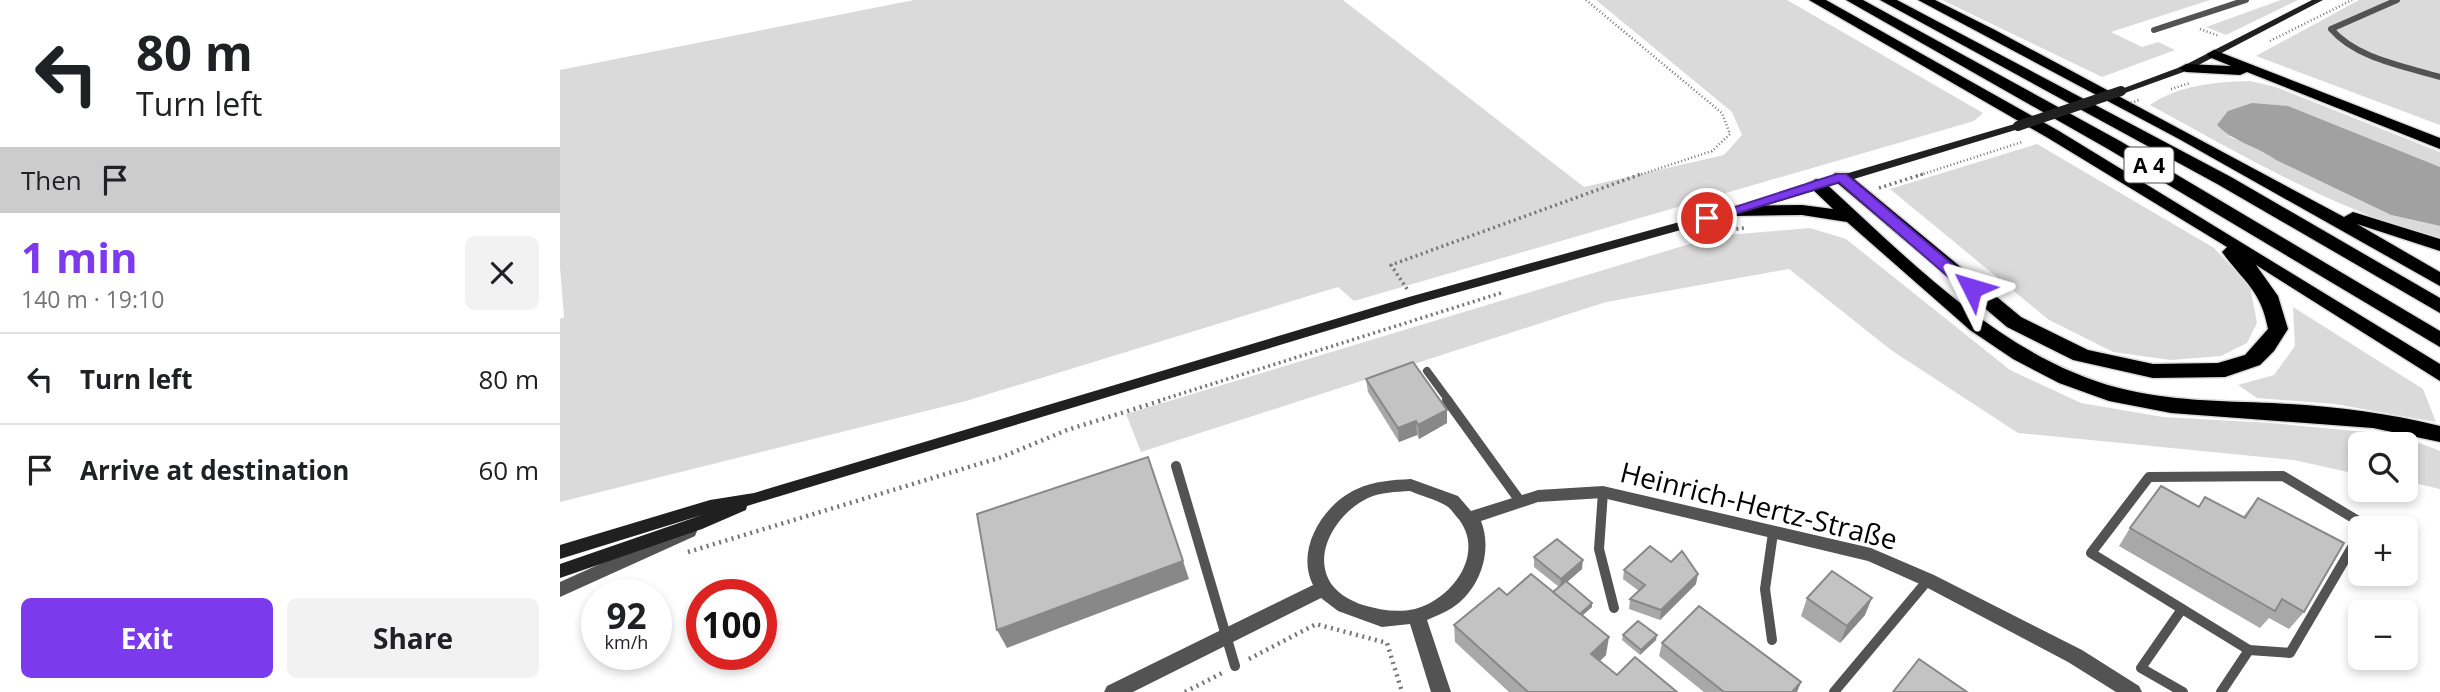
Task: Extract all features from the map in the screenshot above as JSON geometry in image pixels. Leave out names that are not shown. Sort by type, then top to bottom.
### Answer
[{"type":"highway","points":[[1816,0],[1951,75],[2181,210],[2440,374]]},
{"type":"highway","name":"A 4","points":[[1853,0],[2114,145],[2440,340]]},
{"type":"highway","name":"A 4","points":[[1887,0],[2202,168],[2440,307]]},
{"type":"highway","points":[[1925,0],[2043,59],[2265,177],[2440,279]]},
{"type":"highway","points":[[2218,52],[2259,72],[2440,144]]},
{"type":"highway","points":[[2218,52],[2440,133]]},
{"type":"highway","points":[[2186,68],[2259,72]]},
{"type":"highway","points":[[1842,177],[1992,305],[2037,336],[2060,347],[2105,363],[2146,371],[2194,373],[2241,366],[2258,357],[2278,329],[2270,297],[2245,264],[2181,210]]},
{"type":"highway","points":[[2265,177],[2355,218],[2440,245]]},
{"type":"highway","points":[[1816,184],[2001,344],[2076,383],[2136,400],[2171,405],[2338,413],[2440,433]]},
{"type":"highway","points":[[1734,211],[1802,209],[1855,218]]},
{"type":"main road","points":[[560,552],[611,534],[710,506],[754,499],[1414,300],[1734,211],[1816,184],[2018,126],[2186,68],[2319,0]]},
{"type":"main road","points":[[560,571],[615,550],[709,521],[754,499]]},
{"type":"main road","points":[[560,544],[611,534]]},
{"type":"street","points":[[1386,486],[1423,488],[1456,501],[1472,517],[1479,535],[1480,555],[1474,575],[1451,600],[1417,617],[1390,620],[1364,616],[1341,605],[1325,588],[1315,568],[1316,545],[1324,525],[1341,507],[1361,494],[1386,486]]},
{"type":"street","name":"Heinrich-Hertz-Straße","points":[[1472,517],[1538,496],[1603,492],[1871,555],[1928,580],[2075,656],[2132,692]]},
{"type":"street","points":[[560,590],[709,521]]},
{"type":"street","points":[[1114,692],[1325,588]]},
{"type":"street","points":[[1417,617],[1441,692]]},
{"type":"lane","points":[[2154,30],[2246,0]]},
{"type":"lane","points":[[2397,0],[2330,29],[2334,36],[2368,54],[2440,77]]},
{"type":"lane","points":[[1427,371],[1520,501]]},
{"type":"lane","points":[[1176,466],[1235,666]]},
{"type":"lane","points":[[2348,554],[2290,653],[2249,650],[2091,553],[2149,477],[2283,477],[2350,516]]},
{"type":"lane","points":[[1603,492],[1599,550],[1614,608]]},
{"type":"lane","points":[[1772,640],[1765,589],[1773,533]]},
{"type":"lane","points":[[1834,692],[1928,580]]},
{"type":"lane","points":[[2182,609],[2141,667],[2183,692]]},
{"type":"lane","points":[[2221,692],[2249,650]]},
{"type":"path","points":[[1414,300],[1391,265],[1579,194],[1712,151],[1730,134],[1722,113],[1587,0]]},
{"type":"path","points":[[1860,194],[2024,142]]},
{"type":"path","points":[[1708,234],[1746,228]]},
{"type":"path","points":[[679,555],[1002,457],[1067,430],[1508,290]]},
{"type":"path","points":[[1185,692],[1316,624],[1387,643],[1402,692]]},
{"type":"shaded area","points":[[914,0],[1343,0],[1584,187],[1724,155],[1742,135],[1732,112],[1596,0],[1787,0],[1983,113],[1974,121],[1354,301],[1338,287],[966,401],[560,502],[560,319],[564,317],[560,267],[560,70]]},
{"type":"shaded area","points":[[1942,0],[2210,0],[2111,32],[2142,47],[2158,42],[2175,50],[2102,77]]},
{"type":"shaded area","points":[[2281,0],[2298,0],[2226,35],[2206,27]]},
{"type":"shaded area","points":[[2359,0],[2440,0],[2440,125],[2256,56]]},
{"type":"shaded area","points":[[2250,81],[2276,87],[2440,152],[2440,167],[2398,151],[2227,136],[2261,149],[2276,160],[2391,215],[2440,226],[2440,239],[2327,198],[2150,105],[2185,89]]},
{"type":"shaded area","points":[[2252,103],[2288,106],[2440,167],[2440,226],[2391,215],[2276,160],[2230,136],[2217,125],[2228,111]]},
{"type":"shaded area","points":[[2037,144],[2214,248],[2250,286],[2257,323],[2247,343],[2221,356],[2171,360],[2113,352],[2049,320],[1890,189]]},
{"type":"shaded area","points":[[1810,228],[1846,239],[2010,370],[2081,403],[2163,417],[2367,432],[2348,432],[2348,472],[2294,460],[2018,433],[1891,350],[1789,269],[1606,302],[1141,452],[1126,414],[1716,236]]},
{"type":"shaded area","points":[[2293,307],[2423,389],[2436,422],[2335,404],[2257,398],[2238,385],[2274,375],[2295,346]]},
{"type":"shaded area","points":[[2418,442],[2440,451],[2440,489],[2418,484]]},
{"type":"building","points":[[1413,362],[1447,410],[1418,425],[1416,421],[1398,428],[1366,379]]},
{"type":"building","points":[[1148,457],[1183,561],[997,630],[977,514]]},
{"type":"building","points":[[2161,486],[2199,507],[2205,497],[2245,518],[2258,498],[2344,543],[2304,612],[2282,599],[2275,611],[2130,528]]},
{"type":"building","points":[[1557,539],[1583,560],[1561,579],[1534,557]]},
{"type":"building","points":[[1650,546],[1671,562],[1682,551],[1698,574],[1661,610],[1630,599],[1645,585],[1624,570]]},
{"type":"building","points":[[1832,571],[1872,598],[1847,626],[1807,598]]},
{"type":"building","points":[[1531,574],[1609,637],[1591,654],[1617,675],[1635,657],[1677,692],[1528,692],[1454,625],[1499,588],[1507,595]]},
{"type":"building","points":[[1566,581],[1592,603],[1580,614],[1553,592]]},
{"type":"building","points":[[1699,606],[1801,682],[1792,692],[1724,692],[1662,643]]},
{"type":"building","points":[[1638,621],[1657,635],[1641,650],[1623,635]]},
{"type":"building","points":[[1919,659],[1967,692],[1893,692]]},
{"type":"route","points":[[1707,218],[1842,177],[1972,288]]}]
